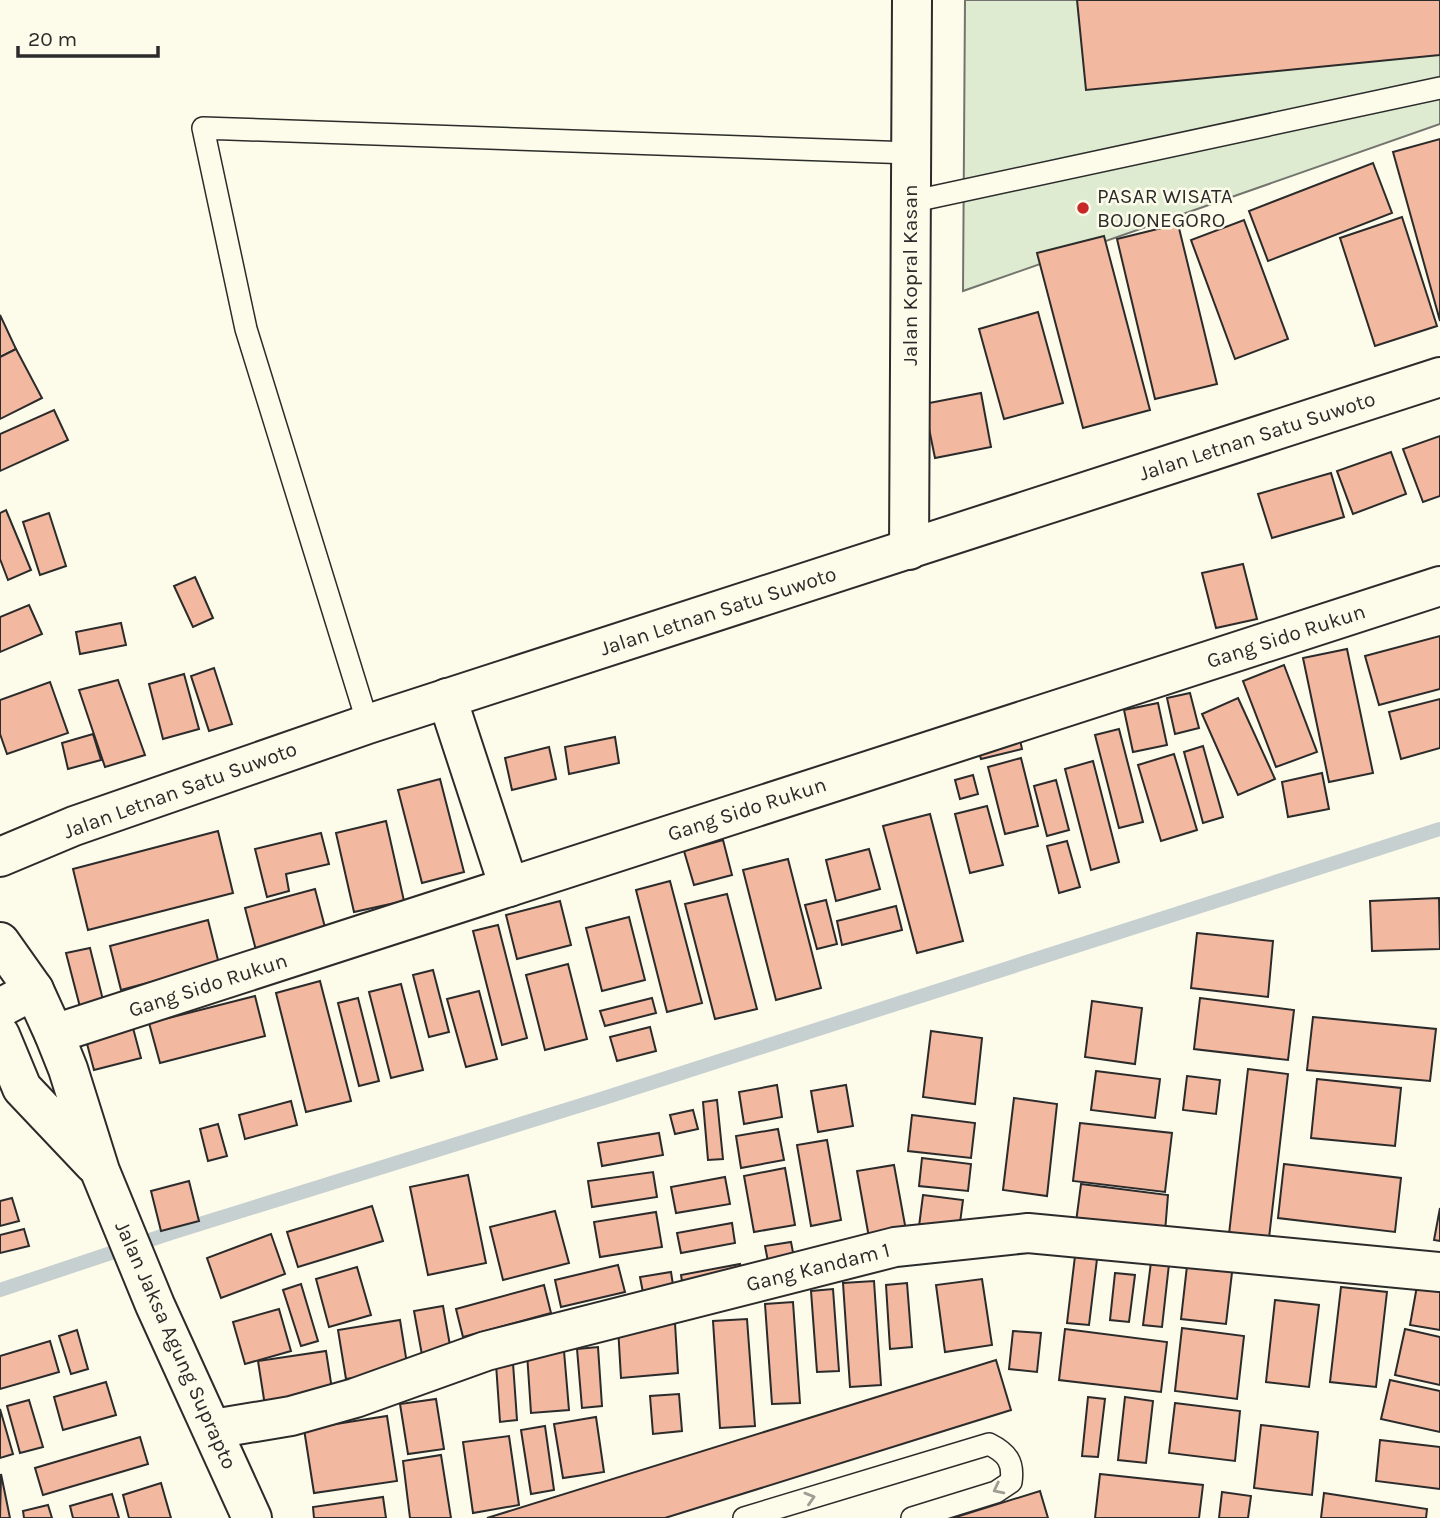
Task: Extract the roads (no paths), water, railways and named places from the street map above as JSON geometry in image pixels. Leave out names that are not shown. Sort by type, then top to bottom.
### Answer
[{"type":"street","name":"Jalan Kopral Kasan","points":[[909,550],[912,0]]},
{"type":"street","name":"Jalan Letnan Satu Suwoto","points":[[0,857],[74,826],[368,723],[1440,377]]},
{"type":"street","name":"Gang Sido Rukun","points":[[54,1034],[1440,586]]},
{"type":"street","points":[[447,698],[509,887]]},
{"type":"street","name":"Jalan Jaksa Agung Suprapto","points":[[0,942],[34,990],[54,1034],[104,1180],[155,1305],[252,1518]]},
{"type":"street","points":[[0,1008],[34,990]]},
{"type":"street","name":"Jalan Jaksa Agung Suprapto","points":[[0,1035],[11,1088],[104,1180]]},
{"type":"street","points":[[11,1088],[68,1069]]},
{"type":"street","name":"Gang Kandam 1","points":[[213,1429],[291,1416],[355,1398],[486,1351],[895,1247],[1028,1233],[1440,1272]]},
{"type":"lane","points":[[910,202],[1440,88]]},
{"type":"lane","points":[[368,723],[246,329],[203,128],[911,153]]},
{"type":"lane","points":[[747,1518],[989,1444],[1004,1451],[1013,1468],[1011,1482],[996,1492],[912,1518]]},
{"type":"waterway","points":[[0,1290],[171,1233],[604,1098],[1440,829]]},
{"type":"place","name":"PASAR WISATA BOJONEGORO","points":[[1083,208]]}]
